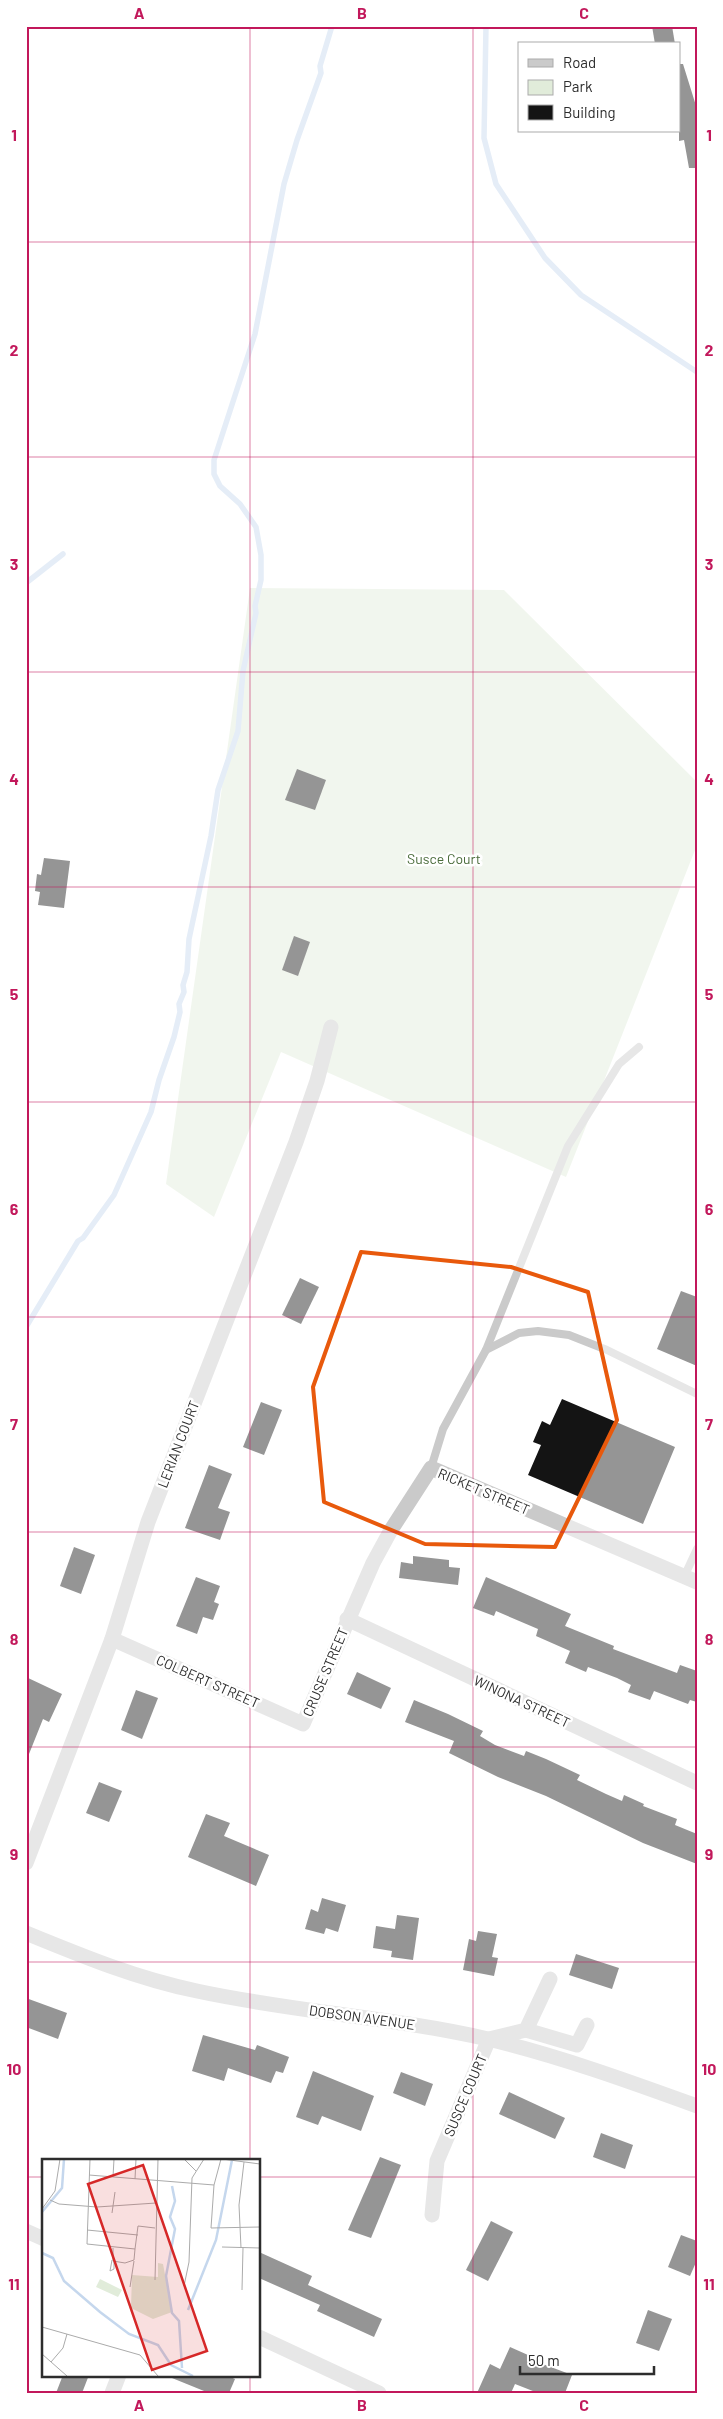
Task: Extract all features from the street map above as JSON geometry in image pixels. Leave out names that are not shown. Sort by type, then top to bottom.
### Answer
[{"type":"street","name":"LERIAN COURT","points":[[26,1863],[112,1639],[148,1522],[296,1142],[317,1081],[331,1027]]},
{"type":"street","name":"RICKET STREET","points":[[347,1619],[386,1538],[431,1468],[690,1580]]},
{"type":"street","name":"CRUSE STREET","points":[[303,1724],[347,1619]]},
{"type":"street","name":"WINONA STREET","points":[[347,1619],[697,1783]]},
{"type":"street","name":"COLBERT STREET","points":[[112,1639],[303,1724]]},
{"type":"street","name":"DOBSON AVENUE","points":[[26,1933],[98,1963],[197,1991],[298,2009],[394,2020],[489,2039],[599,2070],[697,2106]]},
{"type":"street","points":[[550,1979],[526,2030],[578,2045],[587,2025]]},
{"type":"street","name":"SUSCE COURT","points":[[432,2215],[437,2161],[489,2039],[526,2030]]},
{"type":"street","points":[[26,2231],[42,2238]]},
{"type":"street","points":[[260,2337],[379,2393]]},
{"type":"street","points":[[112,2393],[119,2376]]},
{"type":"lane","points":[[431,1468],[443,1429],[486,1350],[568,1146],[619,1064],[639,1047]]},
{"type":"lane","points":[[486,1350],[519,1333],[538,1331],[569,1335],[607,1350],[697,1394]]},
{"type":"lane","points":[[690,1580],[697,1549]]},
{"type":"highlighted area","points":[[361,1252],[511,1267],[588,1292],[617,1420],[555,1547],[425,1544],[324,1502],[313,1387]]},
{"type":"green space","name":"Susce Court","points":[[250,588],[504,590],[697,782],[697,845],[566,1177],[281,1052],[214,1217],[166,1184]]},
{"type":"building","points":[[652,26],[672,26],[675,42],[655,42]]},
{"type":"building","points":[[680,64],[683,64],[697,109],[697,168],[689,168],[684,140],[679,141]]},
{"type":"building","points":[[297,769],[326,780],[315,810],[285,800]]},
{"type":"building","points":[[44,858],[70,861],[64,908],[38,905],[40,892],[35,891],[37,874],[41,875]]},
{"type":"building","points":[[294,936],[310,942],[298,976],[282,970]]},
{"type":"building","points":[[300,1278],[319,1287],[301,1324],[282,1315]]},
{"type":"building","points":[[681,1291],[697,1297],[697,1366],[657,1349]]},
{"type":"building","points":[[562,1399],[675,1447],[643,1524],[528,1475],[541,1445],[533,1442],[542,1421],[550,1425]]},
{"type":"building","points":[[261,1402],[282,1410],[264,1455],[243,1447]]},
{"type":"building","points":[[209,1465],[232,1474],[218,1508],[230,1512],[220,1540],[185,1528]]},
{"type":"building","points":[[74,1547],[95,1555],[81,1594],[60,1586]]},
{"type":"building","points":[[413,1556],[449,1560],[449,1567],[460,1568],[458,1585],[399,1578],[401,1562],[413,1564]]},
{"type":"building","points":[[196,1577],[220,1586],[214,1602],[219,1604],[213,1620],[203,1617],[197,1634],[176,1626]]},
{"type":"building","points":[[486,1577],[571,1614],[565,1626],[614,1646],[613,1649],[677,1673],[680,1665],[697,1671],[697,1702],[690,1700],[688,1704],[654,1691],[650,1700],[628,1692],[631,1685],[617,1678],[588,1667],[586,1672],[565,1663],[570,1651],[536,1636],[538,1629],[496,1611],[494,1616],[473,1608]]},
{"type":"building","points":[[357,1672],[391,1688],[381,1709],[347,1694]]},
{"type":"building","points":[[26,1677],[62,1694],[49,1722],[43,1719],[27,1759]]},
{"type":"building","points":[[136,1690],[158,1698],[142,1739],[121,1730]]},
{"type":"building","points":[[414,1700],[483,1731],[480,1736],[495,1745],[524,1756],[526,1751],[546,1759],[580,1775],[577,1780],[606,1794],[622,1801],[624,1795],[644,1804],[643,1806],[677,1819],[675,1825],[697,1834],[697,1864],[643,1843],[546,1796],[498,1777],[449,1753],[454,1741],[405,1722]]},
{"type":"building","points":[[99,1782],[122,1791],[109,1822],[86,1813]]},
{"type":"building","points":[[206,1814],[230,1823],[224,1836],[269,1855],[256,1886],[188,1857]]},
{"type":"building","points":[[322,1898],[346,1905],[338,1932],[326,1928],[324,1934],[305,1929],[311,1909],[318,1912]]},
{"type":"building","points":[[397,1915],[419,1918],[413,1960],[391,1957],[392,1951],[373,1948],[376,1926],[395,1929]]},
{"type":"building","points":[[478,1931],[497,1934],[492,1957],[498,1958],[494,1976],[463,1970],[469,1939],[476,1941]]},
{"type":"building","points":[[576,1954],[619,1968],[612,1989],[569,1975]]},
{"type":"building","points":[[26,1998],[67,2013],[58,2039],[26,2027]]},
{"type":"building","points":[[203,2035],[255,2050],[257,2045],[289,2057],[283,2073],[276,2071],[271,2083],[228,2068],[224,2081],[192,2071]]},
{"type":"building","points":[[313,2071],[374,2096],[361,2131],[322,2116],[318,2125],[296,2117]]},
{"type":"building","points":[[401,2072],[433,2084],[425,2106],[393,2093]]},
{"type":"building","points":[[509,2092],[565,2118],[555,2139],[499,2114]]},
{"type":"building","points":[[601,2133],[633,2145],[625,2169],[593,2157]]},
{"type":"building","points":[[380,2157],[401,2165],[371,2238],[348,2230]]},
{"type":"building","points":[[491,2221],[513,2232],[488,2281],[466,2270]]},
{"type":"building","points":[[681,2235],[697,2241],[697,2260],[690,2276],[668,2267]]},
{"type":"building","points":[[260,2252],[312,2276],[308,2285],[382,2319],[374,2337],[317,2311],[320,2305],[260,2278]]},
{"type":"building","points":[[648,2310],[672,2319],[659,2351],[636,2343]]},
{"type":"building","points":[[510,2347],[528,2355],[527,2358],[572,2375],[565,2393],[538,2393],[515,2384],[511,2393],[477,2393],[490,2364],[500,2369]]},
{"type":"building","points":[[63,2376],[89,2376],[82,2393],[56,2393]]},
{"type":"building","points":[[167,2376],[228,2376],[235,2379],[229,2393],[209,2393]]},
{"type":"waterway","points":[[26,1327],[78,1241],[83,1238],[114,1195],[151,1112],[180,1012],[179,1004],[184,992],[183,985],[187,972],[189,939],[211,836],[218,790],[238,731],[243,671],[261,580],[261,555],[256,527],[240,504],[220,486],[214,474],[214,460],[255,334],[284,184],[297,140],[321,73],[320,66],[332,26]]},
{"type":"waterway","points":[[486,26],[484,138],[496,184],[545,258],[581,295],[697,372]]},
{"type":"waterway","points":[[26,583],[63,554]]}]
